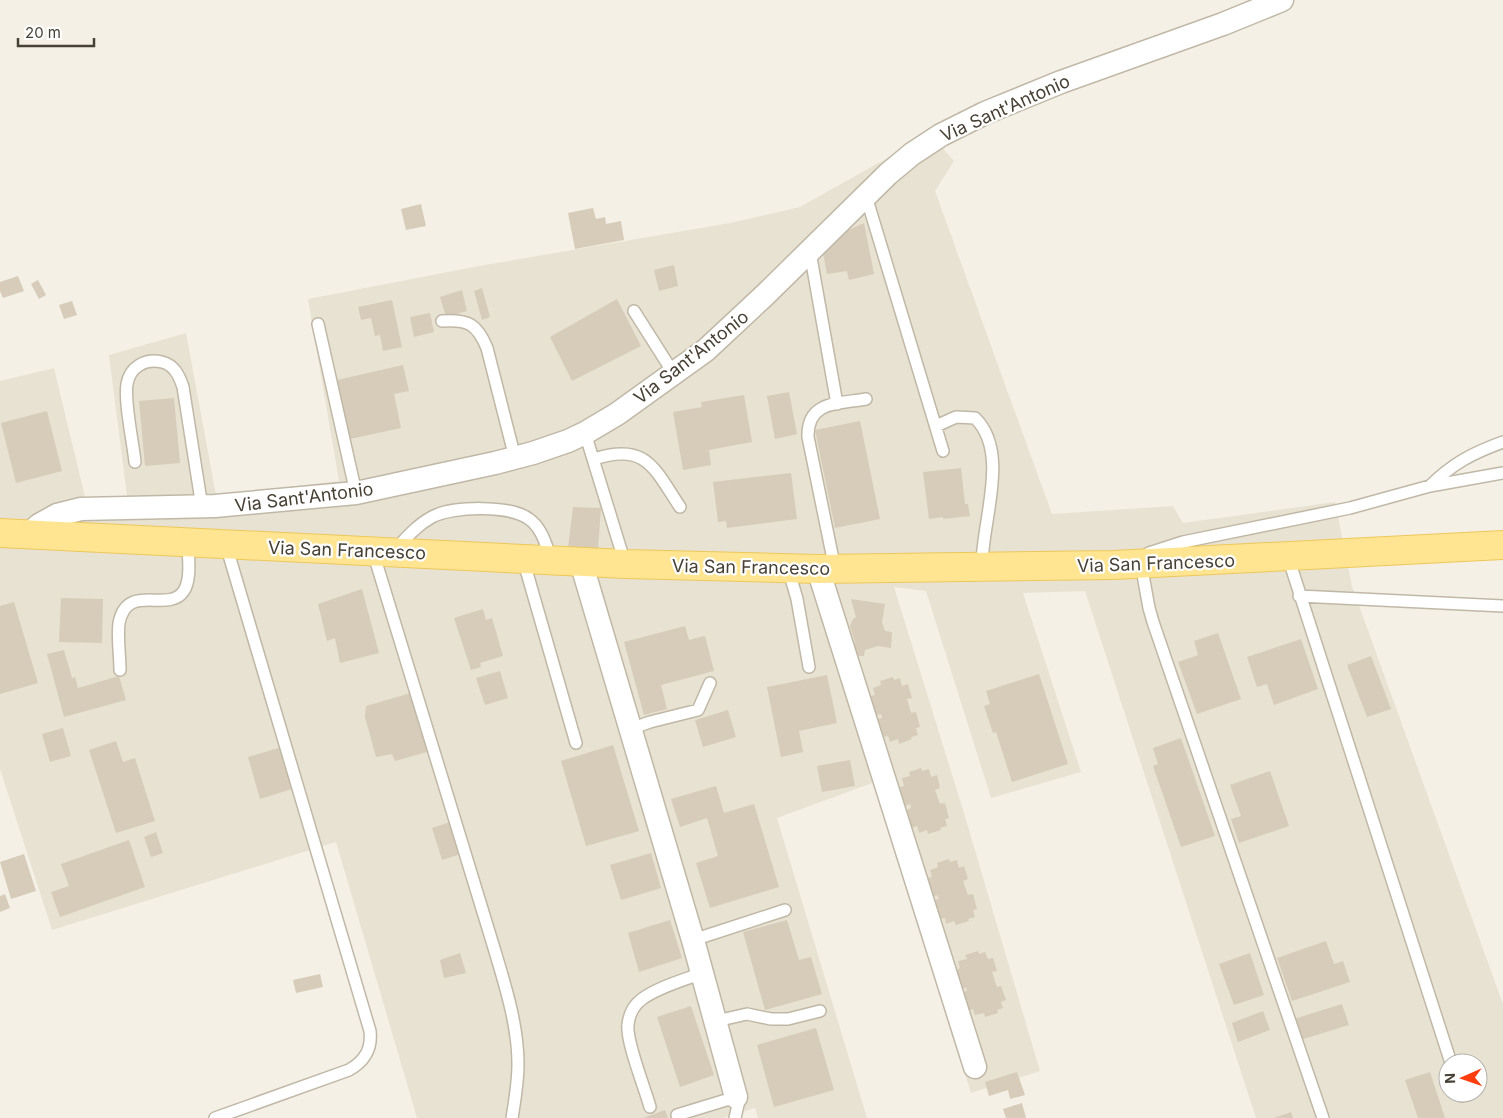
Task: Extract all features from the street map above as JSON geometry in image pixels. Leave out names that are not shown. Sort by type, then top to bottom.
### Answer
[{"type":"main road","name":"Via San Francesco","points":[[0,533],[626,564],[827,569],[1114,565],[1503,545]]},
{"type":"street","name":"Via Sant'Antonio","points":[[30,534],[39,525],[56,515],[81,508],[202,506],[356,493],[515,458],[551,447],[585,433],[624,410],[718,339],[810,252],[888,174],[912,154],[941,135],[970,120],[1061,82],[1223,24],[1282,0]]},
{"type":"street","points":[[581,562],[693,940],[716,1021],[736,1107]]},
{"type":"street","points":[[827,569],[975,1067]]},
{"type":"lane","points":[[866,196],[943,451]]},
{"type":"lane","points":[[810,252],[837,404]]},
{"type":"lane","points":[[634,311],[674,374]]},
{"type":"lane","points":[[442,321],[455,320],[470,324],[480,333],[488,348],[515,458]]},
{"type":"lane","points":[[318,324],[356,493]]},
{"type":"lane","points":[[135,462],[127,394],[129,378],[137,366],[143,363],[158,361],[166,363],[177,373],[183,387],[202,506]]},
{"type":"lane","points":[[827,569],[808,429],[816,412],[827,406],[866,399]]},
{"type":"lane","points":[[936,426],[956,418],[975,418],[982,424],[990,442],[992,477],[983,542],[982,567]]},
{"type":"lane","points":[[585,433],[626,564]]},
{"type":"lane","points":[[1430,486],[1446,470],[1462,460],[1503,442]]},
{"type":"lane","points":[[594,459],[619,453],[627,453],[642,458],[654,468],[680,507]]},
{"type":"lane","points":[[1114,565],[1183,542],[1350,508],[1430,486],[1503,473]]},
{"type":"lane","points":[[512,1118],[518,1063],[516,1038],[507,994],[383,551],[437,514],[460,509],[494,510],[511,512],[529,519],[541,533],[552,560]]},
{"type":"lane","points":[[120,670],[119,633],[122,615],[126,608],[139,600],[168,600],[176,598],[182,593],[186,586],[188,543]]},
{"type":"lane","points":[[215,1118],[357,1066],[367,1054],[371,1040],[370,1031],[226,545]]},
{"type":"lane","points":[[1288,557],[1299,596],[1449,1053]]},
{"type":"lane","points":[[523,559],[576,744]]},
{"type":"lane","points":[[1141,564],[1153,622],[1323,1118]]},
{"type":"lane","points":[[788,568],[797,599],[809,667]]},
{"type":"lane","points":[[1299,596],[1503,606]]},
{"type":"lane","points":[[630,729],[698,710],[710,683]]},
{"type":"lane","points":[[693,940],[785,910]]},
{"type":"lane","points":[[650,1106],[629,1039],[628,1026],[630,1016],[634,1006],[651,993],[702,973]]},
{"type":"lane","points":[[716,1021],[746,1014],[771,1019],[788,1019],[820,1011]]},
{"type":"lane","points":[[676,1114],[736,1107]]},
{"type":"shaded area","points":[[930,134],[954,161],[935,191],[1052,514],[1173,506],[1183,523],[1335,502],[1352,586],[1503,1004],[1503,1118],[1256,1118],[1085,591],[1023,593],[1081,772],[991,798],[926,591],[894,587],[964,813],[1040,1071],[971,1093],[875,782],[777,818],[867,1118],[758,1118],[755,1108],[723,1118],[417,1118],[336,842],[52,930],[0,769],[0,381],[54,368],[85,497],[127,496],[109,355],[186,333],[216,495],[339,481],[308,299],[479,266],[730,223],[800,207]]},
{"type":"building","points":[[421,204],[426,226],[406,230],[401,209]]},
{"type":"building","points":[[593,208],[596,219],[605,217],[606,224],[621,221],[624,240],[575,249],[568,213]]},
{"type":"building","points":[[864,223],[874,274],[849,280],[847,271],[827,274],[823,253],[840,234]]},
{"type":"building","points":[[674,265],[678,286],[659,291],[654,270]]},
{"type":"building","points":[[18,276],[24,291],[3,298],[0,291],[0,282]]},
{"type":"building","points":[[38,280],[46,295],[39,299],[31,284]]},
{"type":"building","points":[[482,288],[490,317],[482,320],[474,291]]},
{"type":"building","points":[[462,290],[467,311],[446,317],[440,297]]},
{"type":"building","points":[[617,299],[641,346],[572,381],[550,337]]},
{"type":"building","points":[[392,300],[402,347],[383,351],[380,335],[375,336],[371,318],[361,320],[358,307]]},
{"type":"building","points":[[72,301],[77,315],[64,319],[59,305]]},
{"type":"building","points":[[430,313],[434,332],[414,337],[410,317]]},
{"type":"building","points":[[403,365],[409,391],[394,394],[401,428],[350,439],[337,380]]},
{"type":"building","points":[[789,392],[797,434],[775,439],[767,396]]},
{"type":"building","points":[[744,395],[752,442],[709,450],[711,465],[683,470],[673,412],[702,407],[701,402]]},
{"type":"building","points":[[174,398],[180,463],[145,466],[139,401]]},
{"type":"building","points":[[47,411],[62,471],[16,483],[1,423]]},
{"type":"building","points":[[860,421],[880,519],[835,528],[815,430]]},
{"type":"building","points":[[961,468],[965,504],[968,504],[970,516],[929,519],[923,472]]},
{"type":"building","points":[[791,473],[797,519],[727,528],[726,521],[718,522],[713,482]]},
{"type":"building","points":[[573,507],[601,508],[598,549],[568,548]]},
{"type":"building","points":[[362,589],[379,653],[340,663],[335,638],[327,641],[318,604]]},
{"type":"building","points":[[61,598],[103,599],[102,643],[59,642]]},
{"type":"building","points":[[851,599],[885,604],[882,622],[885,631],[892,632],[891,648],[878,646],[865,650],[864,656],[854,656],[855,642],[850,626],[856,617]]},
{"type":"building","points":[[14,602],[38,683],[0,694],[0,606]]},
{"type":"building","points":[[483,609],[486,620],[492,618],[503,656],[480,663],[481,667],[471,670],[454,618]]},
{"type":"building","points":[[685,626],[689,640],[705,636],[714,671],[661,685],[667,709],[644,715],[624,642]]},
{"type":"building","points":[[1218,633],[1241,699],[1197,714],[1178,662],[1198,655],[1194,641]]},
{"type":"building","points":[[1301,639],[1318,689],[1274,705],[1267,684],[1257,687],[1247,657]]},
{"type":"building","points":[[64,650],[72,678],[75,677],[78,688],[119,676],[126,700],[64,717],[47,654]]},
{"type":"building","points":[[1371,656],[1391,709],[1367,717],[1347,665]]},
{"type":"building","points":[[500,671],[508,698],[485,705],[476,678]]},
{"type":"building","points":[[1039,674],[1068,764],[1012,782],[996,732],[993,733],[984,706],[990,704],[986,691]]},
{"type":"building","points":[[827,675],[837,723],[799,731],[803,752],[781,757],[767,687]]},
{"type":"building","points":[[893,677],[894,680],[900,678],[902,686],[908,684],[912,698],[907,699],[911,713],[916,712],[920,727],[916,728],[918,735],[899,744],[898,739],[890,742],[888,736],[883,737],[878,719],[882,718],[881,714],[876,715],[871,696],[875,695],[873,688],[881,685],[880,681]]},
{"type":"building","points":[[411,693],[427,752],[395,761],[392,754],[376,757],[365,717],[366,706]]},
{"type":"building","points":[[728,710],[736,737],[703,747],[695,720]]},
{"type":"building","points":[[63,728],[71,756],[50,762],[42,734]]},
{"type":"building","points":[[1181,738],[1215,836],[1181,847],[1153,766],[1158,764],[1153,748]]},
{"type":"building","points":[[116,741],[123,762],[135,758],[155,821],[116,833],[89,750]]},
{"type":"building","points":[[613,745],[639,831],[586,846],[561,761]]},
{"type":"building","points":[[282,747],[295,788],[260,799],[248,757]]},
{"type":"building","points":[[850,760],[855,786],[822,792],[817,766]]},
{"type":"building","points":[[921,768],[922,771],[929,769],[931,777],[937,775],[940,788],[935,790],[940,804],[945,803],[949,818],[945,819],[947,826],[928,834],[927,830],[919,833],[917,826],[912,828],[907,810],[911,808],[910,804],[905,806],[900,787],[904,786],[902,778],[910,776],[909,772]]},
{"type":"building","points":[[1270,771],[1289,826],[1239,843],[1231,819],[1241,816],[1230,785]]},
{"type":"building","points":[[716,786],[724,813],[754,804],[779,887],[710,908],[696,863],[718,856],[707,818],[680,827],[671,799]]},
{"type":"building","points":[[450,822],[461,854],[442,860],[432,828]]},
{"type":"building","points":[[156,832],[163,853],[151,857],[144,837]]},
{"type":"building","points":[[129,840],[145,887],[60,917],[51,892],[69,886],[61,864]]},
{"type":"building","points":[[651,853],[661,888],[621,900],[610,865]]},
{"type":"building","points":[[24,854],[36,891],[11,899],[0,862]]},
{"type":"building","points":[[949,859],[950,862],[957,860],[959,868],[964,866],[968,879],[963,881],[968,895],[973,894],[977,909],[973,910],[975,917],[956,925],[954,921],[946,924],[945,918],[940,919],[935,900],[939,899],[937,895],[933,897],[927,878],[932,877],[930,870],[938,867],[937,863]]},
{"type":"building","points":[[5,894],[10,908],[0,912],[0,896]]},
{"type":"building","points":[[670,920],[682,958],[639,972],[628,933]]},
{"type":"building","points":[[787,920],[799,960],[811,957],[822,994],[765,1010],[743,932]]},
{"type":"building","points":[[1326,941],[1334,964],[1343,961],[1350,982],[1292,1001],[1277,958]]},
{"type":"building","points":[[978,951],[979,954],[985,952],[988,959],[993,958],[997,971],[992,972],[997,987],[1001,986],[1006,1000],[1001,1002],[1003,1008],[997,1010],[998,1013],[985,1017],[984,1013],[975,1015],[973,1009],[969,1011],[963,992],[967,991],[966,987],[962,989],[956,970],[960,968],[958,961],[967,959],[965,955]]},
{"type":"building","points":[[460,953],[466,973],[444,978],[440,960]]},
{"type":"building","points":[[1250,953],[1264,995],[1234,1005],[1219,964]]},
{"type":"building","points":[[320,974],[323,987],[296,993],[293,980]]},
{"type":"building","points":[[1342,1004],[1349,1025],[1300,1040],[1294,1019]]},
{"type":"building","points":[[691,1006],[714,1075],[680,1087],[657,1017]]},
{"type":"building","points":[[1263,1011],[1270,1030],[1238,1042],[1232,1023]]},
{"type":"building","points":[[816,1028],[834,1090],[774,1107],[757,1045]]},
{"type":"building","points":[[1017,1072],[1025,1095],[1010,1099],[1008,1090],[989,1096],[985,1082]]},
{"type":"building","points":[[1430,1072],[1438,1097],[1438,1103],[1440,1103],[1445,1118],[1418,1118],[1405,1080]]},
{"type":"building","points":[[1022,1103],[1026,1118],[1006,1118],[1003,1109]]},
{"type":"building","points":[[665,1110],[668,1118],[643,1118]]},
{"type":"building","points":[[1291,1112],[1293,1118],[1274,1118]]}]
